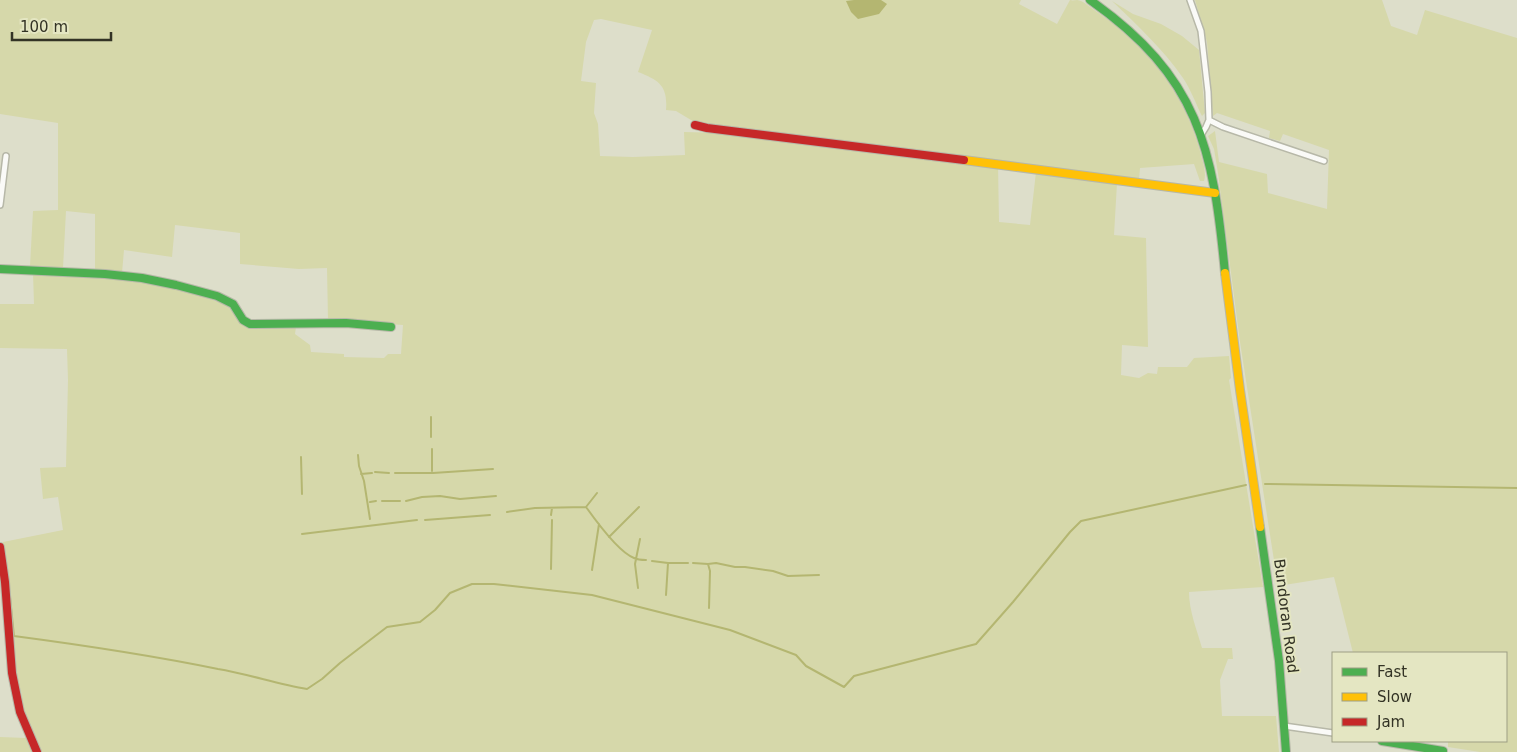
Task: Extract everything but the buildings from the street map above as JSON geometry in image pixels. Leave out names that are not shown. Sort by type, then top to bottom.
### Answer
[{"type":"main road","name":"Bundoran Road","points":[[1090,0],[1109,12],[1139,37],[1159,60],[1177,84],[1186,101],[1207,152],[1216,193],[1231,324],[1279,661],[1286,752]]},
{"type":"main road","points":[[695,125],[1076,173],[1216,193]]},
{"type":"main road","points":[[0,269],[105,274],[142,278],[216,296],[233,304],[242,320],[250,324],[346,323],[391,327]]},
{"type":"main road","points":[[0,547],[5,582],[12,673],[20,712],[37,752]]},
{"type":"main road","points":[[1388,742],[1443,751]]},
{"type":"street","points":[[1190,0],[1202,31],[1208,92],[1209,120],[1201,135]]},
{"type":"street","points":[[1209,120],[1224,127],[1324,161]]},
{"type":"street","points":[[0,205],[6,156]]},
{"type":"street","points":[[1284,726],[1332,733]]},
{"type":"shaded area","points":[[0,0],[1021,0],[1019,4],[1057,24],[1070,0],[1079,0],[1085,3],[1132,40],[1147,55],[1174,91],[1193,130],[1200,151],[1204,166],[1204,181],[1200,181],[1194,164],[1140,168],[1139,180],[925,151],[711,127],[696,123],[676,111],[666,110],[664,90],[661,85],[652,78],[638,72],[652,30],[601,19],[594,20],[586,42],[581,81],[596,83],[594,113],[598,124],[600,156],[685,155],[684,132],[725,133],[776,141],[998,165],[999,222],[1030,225],[1036,172],[1117,183],[1114,235],[1146,238],[1148,347],[1122,345],[1121,375],[1139,378],[1148,373],[1157,374],[1158,367],[1187,367],[1194,358],[1229,356],[1231,378],[1229,380],[1263,587],[1189,592],[1189,599],[1202,648],[1232,648],[1233,659],[1228,659],[1220,680],[1222,716],[1276,716],[1279,752],[41,752],[21,702],[22,695],[17,678],[12,640],[3,542],[63,530],[58,497],[43,499],[40,468],[66,467],[67,349],[0,348],[0,304],[34,304],[33,273],[144,281],[196,294],[227,305],[244,326],[296,327],[295,334],[310,345],[311,352],[344,354],[344,357],[384,358],[388,354],[401,354],[403,325],[328,320],[327,268],[299,269],[240,264],[240,233],[175,225],[172,257],[124,250],[122,273],[95,269],[95,214],[66,211],[63,268],[30,266],[33,211],[58,210],[58,123],[0,114]]},
{"type":"shaded area","points":[[881,0],[887,4],[879,14],[858,19],[851,12],[846,1]]},
{"type":"shaded area","points":[[1195,0],[1382,0],[1391,26],[1417,35],[1425,10],[1517,38],[1517,752],[1480,752],[1448,747],[1448,742],[1507,742],[1507,652],[1353,652],[1334,577],[1278,586],[1240,342],[1218,173],[1214,149],[1208,136],[1215,131],[1219,162],[1267,174],[1268,193],[1327,209],[1329,150],[1283,134],[1280,141],[1269,138],[1270,131],[1217,113],[1213,116],[1207,42]]},
{"type":"shaded area","points":[[1112,1],[1133,14],[1161,24],[1182,36],[1199,50],[1205,113],[1202,116],[1188,87],[1175,67]]},
{"type":"shaded area","points":[[0,737],[26,738],[32,752],[0,752]]},
{"type":"waterway","points":[[431,417],[431,437]]},
{"type":"waterway","points":[[432,449],[432,471]]},
{"type":"waterway","points":[[358,455],[370,519]]},
{"type":"waterway","points":[[301,457],[302,494]]},
{"type":"waterway","points":[[395,473],[433,473],[493,469]]},
{"type":"waterway","points":[[375,472],[389,473]]},
{"type":"waterway","points":[[361,474],[372,473]]},
{"type":"waterway","points":[[1265,484],[1517,488]]},
{"type":"waterway","points":[[10,597],[14,636],[167,659],[307,689],[387,627],[420,622],[435,610],[450,593],[472,584],[494,584],[592,595],[730,630],[796,655],[806,666],[844,687],[854,676],[976,644],[1081,521],[1246,485]]},
{"type":"waterway","points":[[507,512],[535,508],[586,507],[597,493]]},
{"type":"waterway","points":[[406,501],[422,497],[440,496],[460,499],[496,496]]},
{"type":"waterway","points":[[370,502],[376,501]]},
{"type":"waterway","points":[[382,501],[400,501]]},
{"type":"waterway","points":[[586,507],[608,536],[621,549],[636,559],[646,560]]},
{"type":"waterway","points":[[609,537],[639,507]]},
{"type":"waterway","points":[[551,515],[552,508]]},
{"type":"waterway","points":[[425,520],[490,515]]},
{"type":"waterway","points":[[302,534],[417,520]]},
{"type":"waterway","points":[[551,569],[552,520]]},
{"type":"waterway","points":[[592,570],[599,524]]},
{"type":"waterway","points":[[638,588],[635,564],[640,539]]},
{"type":"waterway","points":[[652,561],[688,563]]},
{"type":"waterway","points":[[666,595],[668,563]]},
{"type":"waterway","points":[[693,563],[708,564],[710,571],[709,608]]},
{"type":"waterway","points":[[708,564],[716,563],[773,571],[788,576],[819,575]]},
{"type":"traffic: fast","points":[[1090,0],[1127,29],[1155,57],[1177,87],[1194,118],[1206,152],[1214,188],[1225,273]]},
{"type":"traffic: fast","points":[[0,269],[105,274],[142,278],[176,285],[217,296],[233,304],[243,320],[250,324],[346,323],[391,327]]},
{"type":"traffic: fast","points":[[1260,527],[1279,661],[1286,752]]},
{"type":"traffic: fast","points":[[1388,742],[1443,751]]},
{"type":"traffic: slow","points":[[964,160],[1215,193]]},
{"type":"traffic: slow","points":[[1225,273],[1260,527]]},
{"type":"traffic: jam","points":[[695,125],[964,160]]},
{"type":"traffic: jam","points":[[0,547],[5,582],[12,673],[20,712],[37,752]]}]
